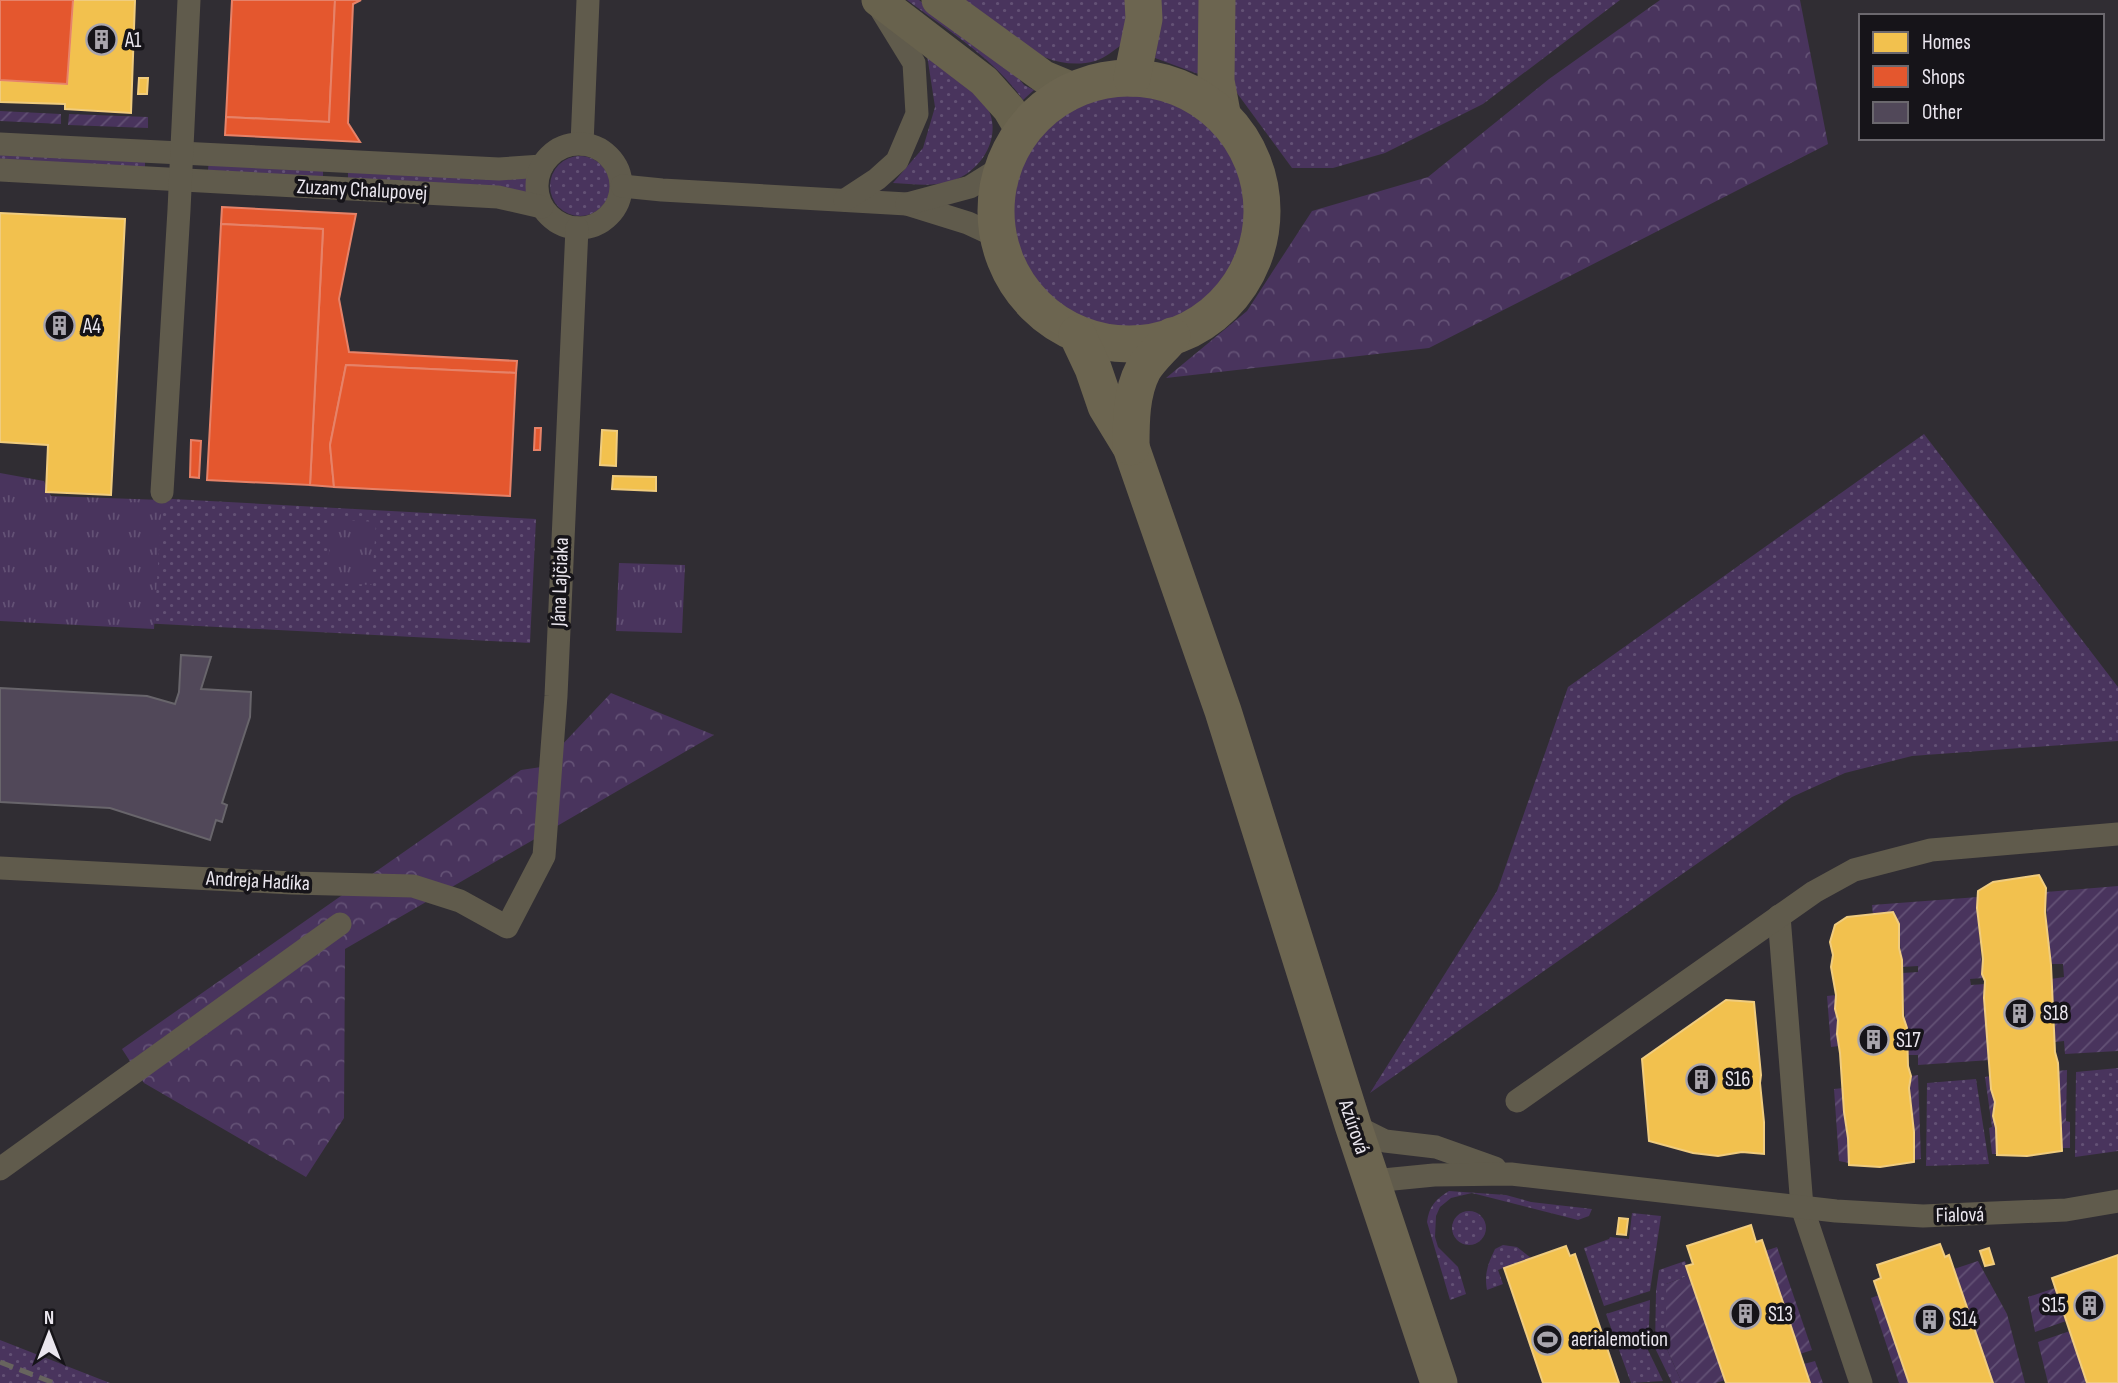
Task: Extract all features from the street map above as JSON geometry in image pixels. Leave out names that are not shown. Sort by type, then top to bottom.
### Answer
[{"type":"main road","points":[[876,0],[984,81],[1009,109],[1022,131]]},
{"type":"main road","points":[[938,0],[1044,77],[1073,89]]},
{"type":"main road","points":[[1132,78],[1144,19],[1143,0]]},
{"type":"main road","points":[[1217,0],[1216,80],[1222,113]]},
{"type":"main road","points":[[1132,78],[1173,85],[1199,96],[1222,113],[1245,143],[1255,165],[1263,200],[1261,236],[1247,274],[1231,296],[1200,323],[1172,336],[1137,342],[1077,334],[1052,321],[1026,298],[1007,268],[996,236],[996,201],[1002,167],[1022,131],[1046,108],[1073,89],[1102,80],[1132,78]]},
{"type":"main road","points":[[1077,334],[1093,368],[1105,405],[1131,447]]},
{"type":"main road","points":[[1131,447],[1131,422],[1136,390],[1144,369],[1172,336]]},
{"type":"main road","name":"Azúrová","points":[[1131,447],[1223,711],[1353,1125],[1439,1383]]},
{"type":"street","points":[[162,492],[181,180],[188,0]]},
{"type":"street","points":[[582,144],[588,0]]},
{"type":"street","points":[[845,200],[877,179],[897,161],[917,114],[914,63],[876,0]]},
{"type":"street","name":"Zuzany Chalupovej","points":[[0,144],[499,169],[542,166]]},
{"type":"street","points":[[542,207],[538,194],[542,166],[559,149],[582,144],[594,146],[614,162],[620,173],[620,199],[603,221],[590,227],[577,228]]},
{"type":"street","points":[[907,204],[970,187],[1002,167]]},
{"type":"street","name":"Zuzany Chalupovej","points":[[0,170],[498,197],[542,207],[557,221],[577,228]]},
{"type":"street","points":[[622,186],[907,204],[968,223],[996,236]]},
{"type":"street","name":"Jána Lajčiaka","points":[[507,926],[544,856],[556,696],[577,228]]},
{"type":"street","points":[[1517,1101],[1814,892],[1854,870],[1931,850],[2118,834]]},
{"type":"street","name":"Andreja Hadíka","points":[[0,868],[267,882],[413,886],[460,901],[507,926]]},
{"type":"street","points":[[1779,916],[1802,1207],[1861,1383]]},
{"type":"street","points":[[0,1169],[340,924]]},
{"type":"street","name":"Fialová","points":[[1353,1125],[1385,1141],[1436,1147],[1511,1174]]},
{"type":"street","name":"Fialová","points":[[1373,1181],[1434,1175],[1511,1174],[1802,1207],[1923,1216],[2066,1210],[2118,1201]]},
{"type":"green space","points":[[907,0],[919,0],[1014,72],[1024,85],[1034,90],[1023,100],[985,58]]},
{"type":"green space","points":[[960,0],[1131,0],[1123,44],[1099,60],[1076,64],[1040,55],[1022,46]]},
{"type":"green space","points":[[1161,0],[1204,0],[1201,75],[1155,58]]},
{"type":"green space","points":[[1231,0],[1620,0],[1483,104],[1385,153],[1333,168],[1292,168],[1234,89]]},
{"type":"green space","points":[[1660,0],[1800,0],[1828,144],[1429,348],[1166,378],[1247,311],[1312,211],[1428,177],[1549,79]]},
{"type":"green space","points":[[927,55],[985,104],[991,115],[992,138],[988,150],[973,169],[952,181],[923,185],[893,183],[923,148],[935,107]]},
{"type":"green space","points":[[1116,94],[1140,94],[1183,107],[1203,120],[1219,136],[1237,166],[1245,199],[1245,223],[1237,256],[1219,286],[1203,302],[1173,320],[1140,328],[1116,328],[1073,315],[1053,302],[1037,286],[1019,256],[1011,223],[1011,199],[1024,156],[1037,136],[1053,120],[1083,102]]},
{"type":"green space","points":[[0,111],[61,114],[61,124],[0,121]]},
{"type":"green space","points":[[69,114],[148,117],[148,128],[68,125]]},
{"type":"green space","points":[[0,149],[145,158],[145,170],[0,163]]},
{"type":"green space","points":[[574,156],[586,156],[605,169],[610,186],[608,198],[597,211],[586,216],[574,216],[555,203],[550,192],[550,180],[563,161]]},
{"type":"green space","points":[[209,160],[323,166],[323,179],[208,170]]},
{"type":"green space","points":[[348,167],[526,175],[526,193],[348,180]]},
{"type":"green space","points":[[1924,434],[2118,687],[2118,741],[1912,756],[1845,773],[1792,797],[1370,1093],[1497,891],[1568,687]]},
{"type":"green space","points":[[0,473],[44,481],[51,496],[162,500],[154,629],[0,621]]},
{"type":"green space","points":[[162,500],[536,519],[530,643],[44,618]]},
{"type":"green space","points":[[331,519],[376,522],[372,585],[327,583]]},
{"type":"green space","points":[[619,563],[685,565],[682,633],[616,631]]},
{"type":"green space","points":[[611,693],[714,735],[345,949],[344,1118],[306,1177],[144,1083],[122,1049],[521,770],[541,767]]},
{"type":"green space","points":[[2118,886],[2118,1051],[2065,1054],[2064,1041],[2055,1042],[2051,979],[2064,977],[2063,964],[2051,964],[2048,955],[2046,892]]},
{"type":"green space","points":[[1978,897],[1983,978],[1970,979],[1971,985],[1985,984],[1990,1060],[1918,1065],[1918,1055],[1907,1055],[1902,973],[1918,972],[1918,966],[1902,967],[1896,918],[1893,912],[1873,915],[1872,905]]},
{"type":"green space","points":[[1836,995],[1839,1046],[1831,1047],[1827,996]]},
{"type":"green space","points":[[2118,1068],[2118,1151],[2075,1157],[2076,1072]]},
{"type":"green space","points":[[2067,1070],[2066,1121],[2070,1122],[2070,1148],[2062,1148],[2057,1071]]},
{"type":"green space","points":[[1918,1075],[1921,1159],[1914,1160],[1910,1086],[1911,1076]]},
{"type":"green space","points":[[1991,1076],[1997,1154],[1992,1154],[1989,1128],[1992,1127],[1985,1077]]},
{"type":"green space","points":[[1976,1079],[1989,1164],[1926,1166],[1927,1083]]},
{"type":"green space","points":[[1843,1088],[1849,1163],[1839,1161],[1834,1089]]},
{"type":"green space","points":[[1449,1191],[1506,1195],[1531,1202],[1592,1209],[1589,1216],[1578,1220],[1472,1193],[1451,1198],[1440,1207],[1436,1216],[1435,1237],[1438,1247],[1458,1267],[1466,1294],[1450,1300],[1427,1222],[1434,1204]]},
{"type":"green space","points":[[1469,1211],[1481,1216],[1486,1228],[1481,1240],[1469,1245],[1457,1240],[1452,1228],[1457,1216]]},
{"type":"green space","points":[[1632,1213],[1661,1216],[1650,1291],[1604,1306],[1584,1248],[1610,1237],[1629,1239]]},
{"type":"green space","points":[[1503,1245],[1517,1247],[1531,1258],[1498,1270],[1503,1284],[1487,1290],[1486,1274],[1489,1264],[1495,1249]]},
{"type":"green space","points":[[1777,1247],[1812,1350],[1800,1354],[1765,1251]]},
{"type":"green space","points":[[1685,1261],[1690,1275],[1666,1284],[1666,1347],[1682,1383],[1672,1383],[1655,1348],[1656,1291],[1659,1270]]},
{"type":"green space","points":[[1978,1261],[2007,1314],[2025,1383],[1993,1383],[1954,1269]]},
{"type":"green space","points":[[1690,1275],[1725,1380],[1716,1383],[1682,1383],[1666,1347],[1666,1284]]},
{"type":"green space","points":[[2055,1288],[2066,1321],[2035,1332],[2028,1297]]},
{"type":"green space","points":[[1879,1295],[1909,1383],[1899,1383],[1871,1298]]},
{"type":"green space","points":[[1650,1300],[1648,1350],[1663,1381],[1631,1383],[1606,1314]]},
{"type":"green space","points":[[2070,1331],[2087,1383],[2048,1383],[2038,1342]]},
{"type":"green space","points":[[0,1340],[110,1383],[0,1383]]},
{"type":"green space","points":[[1815,1361],[1823,1383],[1810,1383],[1804,1364]]},
{"type":"building: Homes","name":"A1","points":[[73,0],[135,0],[131,113],[65,109],[65,104],[0,102],[0,80],[67,84]]},
{"type":"building: Homes","points":[[139,78],[148,78],[147,94],[138,94]]},
{"type":"building: Homes","name":"A4","points":[[0,213],[125,219],[111,495],[46,492],[48,445],[0,442]]},
{"type":"building: Homes","points":[[602,430],[617,431],[616,466],[600,465]]},
{"type":"building: Homes","points":[[613,476],[656,477],[656,491],[612,489]]},
{"type":"building: Homes","name":"S18","points":[[2039,875],[2046,888],[2045,912],[2058,1063],[2062,1151],[2027,1156],[1997,1155],[1993,1116],[1995,1102],[1991,1089],[1985,981],[1982,974],[1983,959],[1977,908],[1978,891],[1993,882]]},
{"type":"building: Homes","name":"S17","points":[[1893,912],[1899,924],[1903,1016],[1907,1028],[1908,1066],[1911,1076],[1909,1088],[1914,1162],[1880,1167],[1849,1165],[1830,942],[1835,925],[1847,917]]},
{"type":"building: Homes","name":"S16","points":[[1726,1000],[1754,1002],[1761,1075],[1764,1154],[1742,1152],[1718,1156],[1693,1153],[1649,1141],[1642,1059]]},
{"type":"building: Homes","points":[[1619,1218],[1628,1219],[1626,1235],[1617,1234]]},
{"type":"building: Homes","name":"S13","points":[[1751,1225],[1756,1242],[1762,1240],[1810,1383],[1726,1383],[1686,1266],[1693,1264],[1687,1246]]},
{"type":"building: Homes","name":"S14","points":[[1940,1244],[1945,1257],[1949,1255],[1993,1383],[1909,1383],[1874,1281],[1881,1278],[1877,1265]]},
{"type":"building: Homes","points":[[1566,1246],[1570,1256],[1575,1254],[1619,1383],[1543,1383],[1504,1268]]},
{"type":"building: Homes","points":[[1989,1248],[1994,1264],[1985,1266],[1980,1251]]},
{"type":"building: Homes","name":"S15","points":[[2118,1255],[2118,1383],[2087,1383],[2052,1278]]},
{"type":"building: Shops","points":[[0,0],[73,0],[67,84],[0,80]]},
{"type":"building: Shops","points":[[232,0],[335,0],[329,122],[226,117]]},
{"type":"building: Shops","points":[[335,0],[361,0],[353,4],[348,123],[360,142],[225,135],[226,117],[329,122]]},
{"type":"building: Shops","points":[[222,207],[356,214],[339,299],[349,352],[517,361],[516,373],[346,365],[330,445],[334,487],[310,485],[323,229],[221,224]]},
{"type":"building: Shops","points":[[221,224],[323,229],[310,485],[207,480]]},
{"type":"building: Shops","points":[[346,365],[516,373],[510,496],[334,487],[330,445]]},
{"type":"building: Shops","points":[[535,428],[541,428],[540,450],[534,450]]},
{"type":"building: Shops","points":[[191,440],[201,441],[199,478],[190,477]]},
{"type":"building: Other","points":[[181,655],[211,657],[201,689],[251,692],[250,717],[222,803],[227,805],[222,822],[216,820],[210,840],[110,808],[0,802],[0,688],[147,696],[175,704],[179,692]]},
{"type":"railway","points":[[0,1362],[54,1383]]},
{"type":"place","name":"A1","points":[[102,40]]},
{"type":"place","name":"A4","points":[[60,326]]},
{"type":"place","name":"S18","points":[[2020,1013]]},
{"type":"place","name":"S17","points":[[1873,1040]]},
{"type":"place","name":"S16","points":[[1702,1079]]},
{"type":"place","name":"S15","points":[[2089,1305]]},
{"type":"place","name":"S13","points":[[1745,1314]]},
{"type":"place","name":"S14","points":[[1929,1319]]},
{"type":"place","name":"aerialemotion","points":[[1548,1339]]}]
